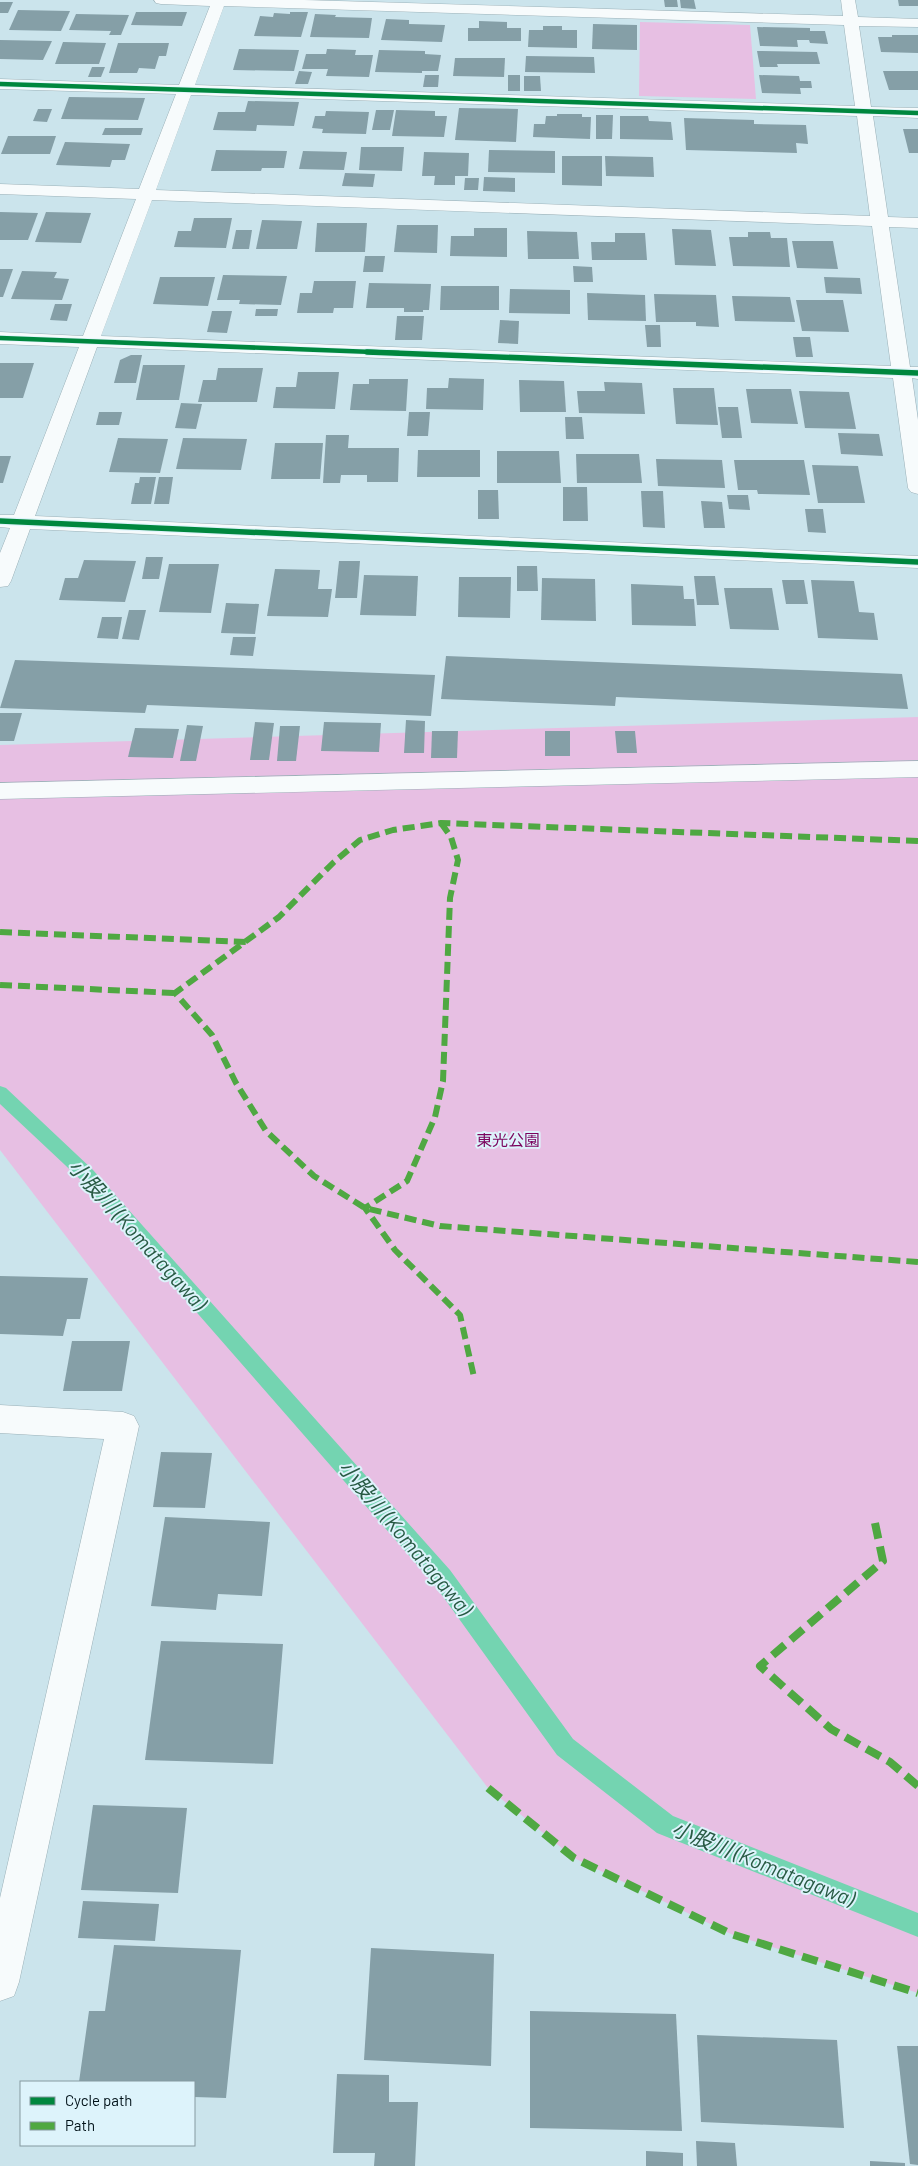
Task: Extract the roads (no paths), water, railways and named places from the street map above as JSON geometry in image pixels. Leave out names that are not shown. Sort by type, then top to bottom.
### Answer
[{"type":"street","points":[[161,0],[918,23]]},
{"type":"street","points":[[848,0],[879,221],[909,372],[918,488]]},
{"type":"street","points":[[0,581],[219,1]]},
{"type":"street","points":[[0,84],[918,113]]},
{"type":"street","points":[[0,189],[918,223]]},
{"type":"street","points":[[0,338],[909,372]]},
{"type":"street","points":[[0,521],[918,562]]},
{"type":"street","points":[[0,791],[918,768]]},
{"type":"street","points":[[0,1419],[123,1426],[0,1982]]},
{"type":"waterway","name":"小股川 (Komatagawa)","points":[[0,1093],[87,1175],[442,1577],[565,1747],[665,1825],[918,1925]]},
{"type":"park label","name":"東光公園","points":[[508,1140]]}]
